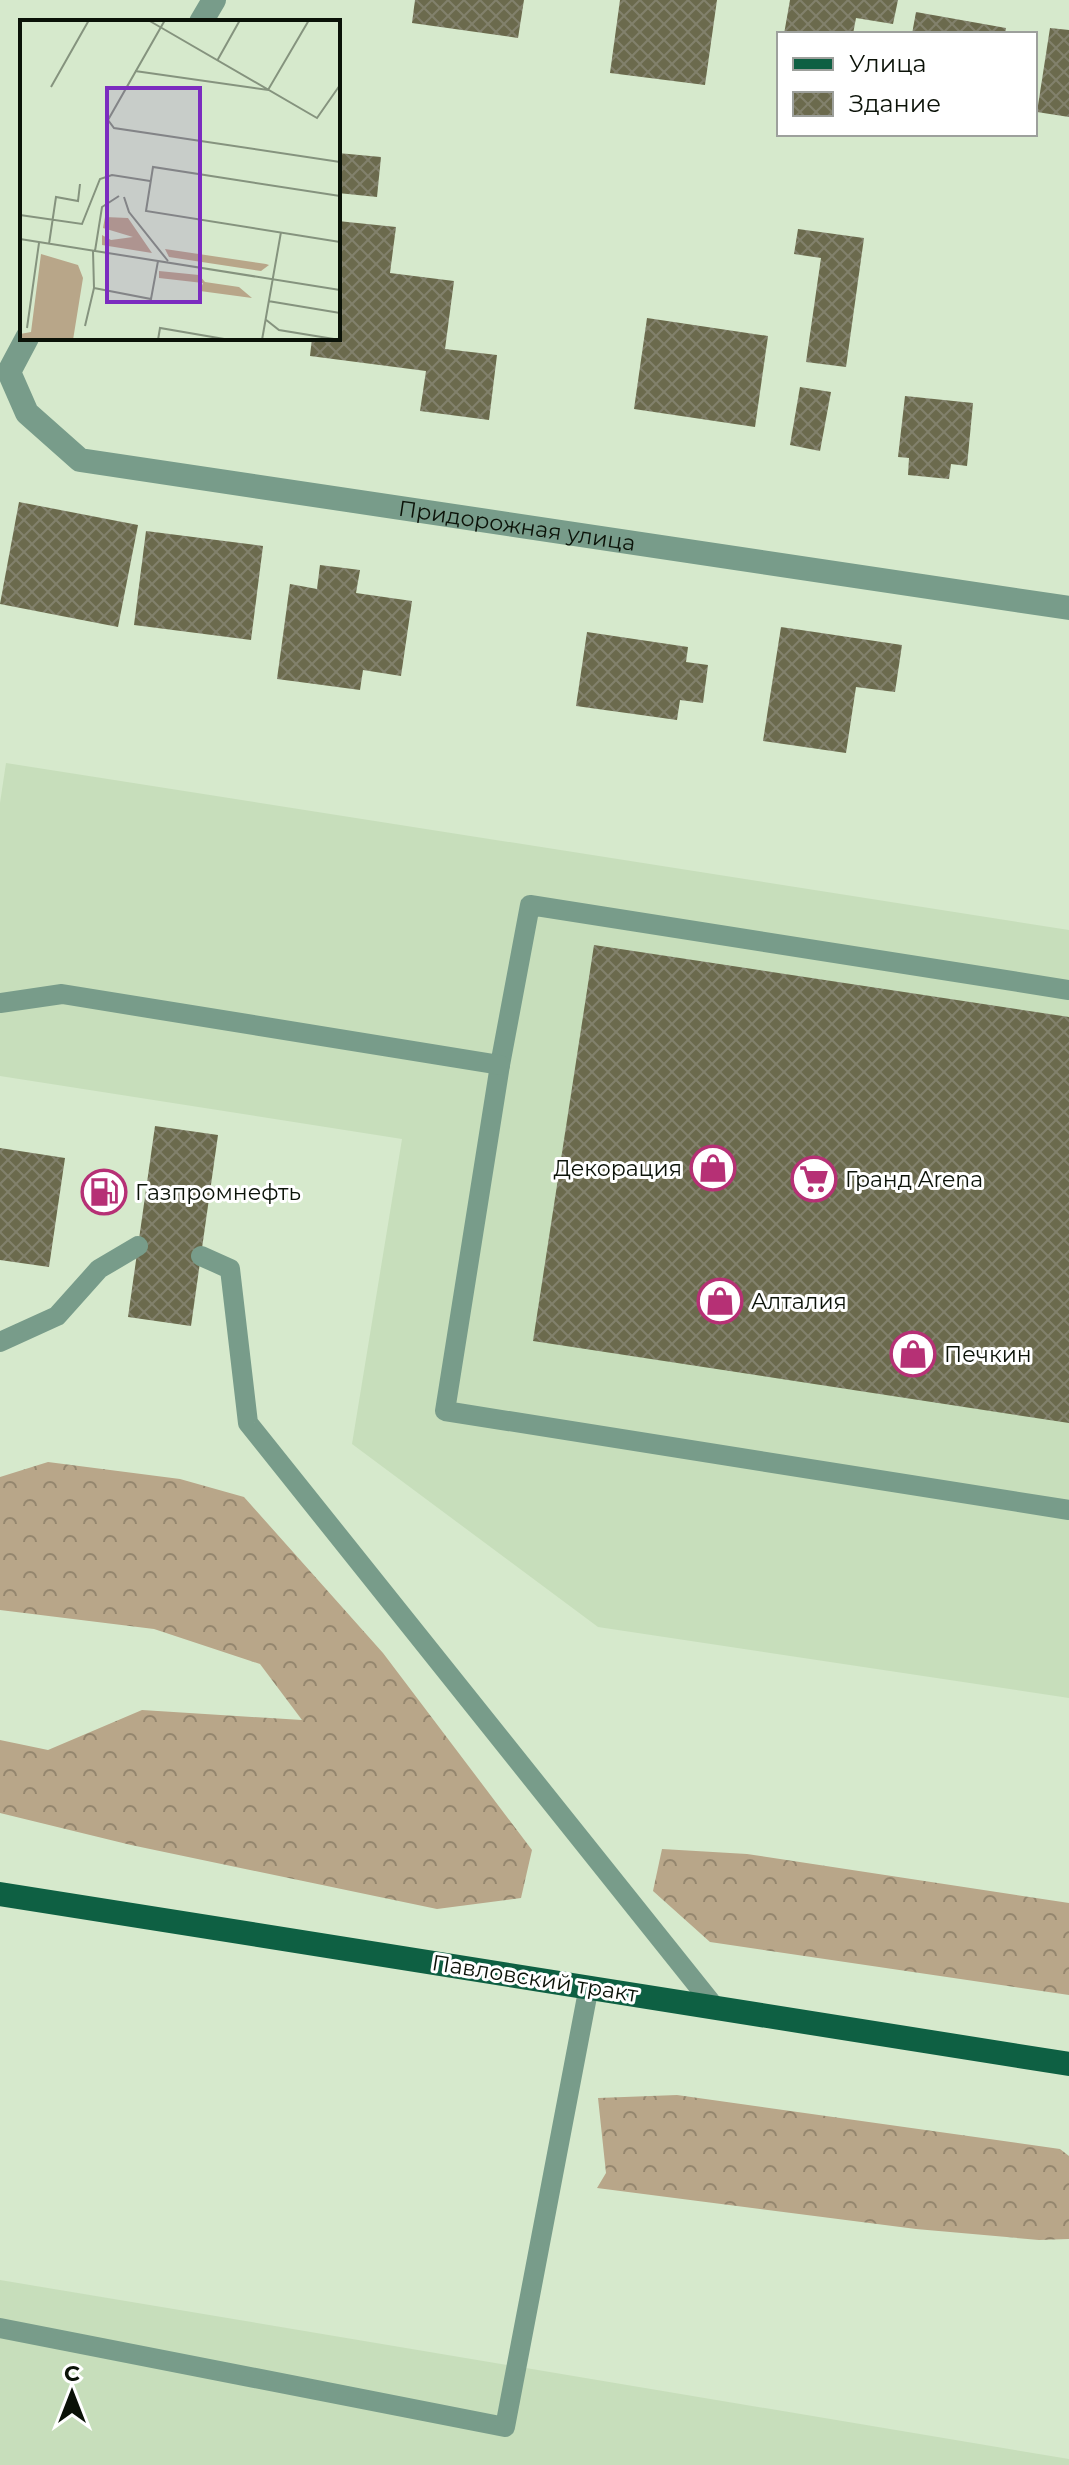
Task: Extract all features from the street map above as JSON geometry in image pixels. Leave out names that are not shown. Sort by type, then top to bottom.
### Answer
[{"type":"main road","name":"Павловский тракт","points":[[0,1894],[1069,2064]]},
{"type":"street","points":[[202,20],[214,0]]},
{"type":"street","name":"Придорожная улица","points":[[26,340],[9,372],[27,413],[80,460],[1069,608]]},
{"type":"lane","points":[[1069,990],[530,905],[500,1065],[445,1411],[1069,1510]]},
{"type":"lane","points":[[0,1003],[62,994],[500,1065]]},
{"type":"lane","points":[[0,1342],[57,1316],[99,1269],[138,1246]]},
{"type":"lane","points":[[201,1256],[230,1269],[248,1423],[714,2006]]},
{"type":"lane","points":[[0,2328],[505,2427],[589,1986]]},
{"type":"shaded area","points":[[6,763],[1069,930],[1069,1698],[598,1627],[352,1444],[402,1139],[0,1076],[0,803]]},
{"type":"shaded area","points":[[0,2280],[1069,2459],[1069,2465],[0,2465]]},
{"type":"green space","points":[[48,1462],[180,1479],[244,1497],[383,1653],[532,1850],[521,1898],[437,1909],[131,1845],[0,1813],[0,1740],[48,1750],[142,1710],[302,1720],[260,1664],[154,1629],[0,1610],[0,1477]]},
{"type":"green space","points":[[662,1849],[747,1854],[1069,1903],[1069,1995],[710,1942],[653,1891]]},
{"type":"green space","points":[[677,2095],[1060,2149],[1069,2156],[1069,2239],[1039,2240],[916,2229],[597,2188],[606,2173],[598,2098]]},
{"type":"building","points":[[415,0],[524,0],[518,38],[412,23]]},
{"type":"building","points":[[620,0],[717,0],[705,85],[610,73]]},
{"type":"building","points":[[790,0],[898,0],[893,24],[856,18],[853,32],[784,32]]},
{"type":"building","points":[[916,12],[1006,28],[1005,32],[912,32]]},
{"type":"building","points":[[1050,28],[1069,30],[1069,117],[1037,112]]},
{"type":"building","points":[[340,153],[381,157],[377,197],[340,193]]},
{"type":"building","points":[[340,221],[396,227],[390,273],[454,281],[445,349],[497,355],[489,420],[420,411],[426,371],[310,356],[312,340],[340,340]]},
{"type":"building","points":[[798,229],[864,238],[846,367],[806,362],[821,258],[794,254]]},
{"type":"building","points":[[647,318],[768,336],[755,427],[634,409]]},
{"type":"building","points":[[800,387],[831,392],[820,451],[790,445]]},
{"type":"building","points":[[905,396],[973,403],[967,466],[951,464],[949,479],[908,475],[909,458],[898,457]]},
{"type":"building","points":[[19,502],[138,525],[118,627],[0,604]]},
{"type":"building","points":[[146,531],[263,546],[251,640],[134,625]]},
{"type":"building","points":[[320,565],[360,570],[356,593],[412,601],[401,676],[363,670],[360,690],[277,679],[290,584],[317,589]]},
{"type":"building","points":[[781,627],[902,645],[895,692],[856,687],[846,753],[763,741]]},
{"type":"building","points":[[587,632],[688,647],[686,662],[708,665],[703,703],[680,700],[677,720],[576,706]]},
{"type":"building","name":"Гранд Arena","points":[[594,945],[1069,1017],[1069,1423],[533,1341]]},
{"type":"building","points":[[155,1126],[218,1135],[191,1326],[128,1317]]},
{"type":"building","points":[[0,1148],[65,1158],[49,1267],[0,1260]]},
{"type":"place","name":"Декорация","points":[[713,1168]]},
{"type":"place","name":"Гранд Arena","points":[[814,1179]]},
{"type":"place","name":"Газпромнефть","points":[[104,1192]]},
{"type":"place","name":"Алталия","points":[[720,1301]]},
{"type":"place","name":"Печкин","points":[[913,1354]]}]
